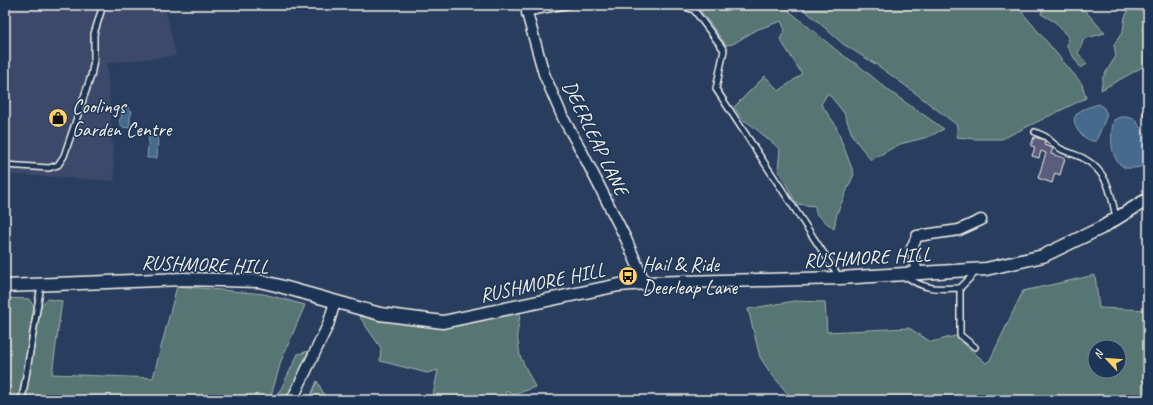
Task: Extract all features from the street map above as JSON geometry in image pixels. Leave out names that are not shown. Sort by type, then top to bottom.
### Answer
[{"type":"street","name":"DEERLEAP LANE","points":[[527,9],[544,74],[563,118],[581,150],[626,240],[645,283]]},
{"type":"street","name":"RUSHMORE HILL","points":[[5,286],[183,279],[259,281],[276,284],[380,314],[443,322],[619,286],[645,283],[840,278],[986,269],[1044,256],[1101,228],[1148,199]]},
{"type":"street","points":[[917,274],[912,248],[917,236],[959,230],[981,220]]},
{"type":"street","points":[[292,400],[328,325],[335,302]]},
{"type":"lane","points":[[5,165],[49,168],[58,165],[64,156],[91,76],[94,60],[94,34],[102,5]]},
{"type":"lane","points":[[527,9],[570,5]]},
{"type":"lane","points":[[679,5],[694,10],[724,50],[716,89],[840,278]]},
{"type":"lane","points":[[1035,132],[1045,136],[1052,144],[1063,150],[1085,159],[1100,171],[1106,180],[1112,197],[1116,219]]},
{"type":"lane","points":[[903,274],[919,285],[937,288],[960,288],[978,270]]},
{"type":"lane","points":[[22,400],[41,285]]},
{"type":"lane","points":[[960,288],[960,335],[975,347]]},
{"type":"shaded area","name":"Coolings Garden Centre","points":[[5,5],[165,5],[176,56],[107,63],[115,181],[5,174]]},
{"type":"shaded area","points":[[1099,104],[1104,108],[1107,115],[1096,141],[1092,141],[1087,139],[1079,132],[1076,128],[1074,119],[1080,111]]},
{"type":"shaded area","points":[[128,107],[132,111],[130,128],[122,127],[119,121],[122,116],[120,110]]},
{"type":"shaded area","points":[[1121,117],[1128,117],[1136,121],[1141,130],[1148,137],[1148,162],[1145,166],[1126,168],[1120,165],[1116,160],[1112,147],[1112,133],[1114,120]]},
{"type":"shaded area","points":[[149,135],[158,136],[157,158],[147,158]]},
{"type":"green space","points":[[692,5],[782,5],[841,54],[858,65],[892,93],[944,129],[928,137],[900,144],[871,160],[853,137],[844,113],[828,93],[821,104],[835,124],[854,174],[837,213],[834,229],[816,214],[815,206],[797,204],[778,170],[780,149],[742,119],[734,107],[765,76],[779,91],[802,74],[780,39],[785,30],[781,21],[756,30],[733,44],[726,45],[698,7]]},
{"type":"green space","points":[[799,5],[1016,5],[1082,84],[1086,98],[1002,139],[974,139],[957,137],[957,125],[877,65],[843,44]]},
{"type":"green space","points":[[1043,5],[1080,5],[1105,33],[1084,39],[1078,53],[1087,64],[1081,68],[1067,47],[1068,37],[1055,22],[1041,14]]},
{"type":"green space","points":[[1129,9],[1148,12],[1148,64],[1101,90],[1103,77],[1116,56],[1114,45],[1123,31],[1125,17]]},
{"type":"green space","points":[[1095,275],[1099,308],[1148,310],[1148,400],[793,400],[769,371],[760,357],[748,309],[794,301],[825,302],[827,332],[909,328],[931,342],[955,336],[986,363],[990,360],[1023,291]]},
{"type":"green space","points":[[177,286],[264,294],[305,305],[281,361],[270,400],[25,400],[41,306],[47,299],[62,301],[52,374],[153,378]]},
{"type":"green space","points":[[5,298],[29,299],[34,307],[19,398],[5,395]]},
{"type":"green space","points":[[521,309],[517,334],[520,356],[535,387],[514,395],[506,391],[506,400],[432,400],[438,370],[427,373],[380,361],[381,348],[359,316],[366,314],[445,325]]},
{"type":"green space","points":[[312,350],[288,400],[271,400],[281,389],[298,354]]},
{"type":"green space","points":[[317,381],[327,400],[309,400]]},
{"type":"building","points":[[1034,137],[1045,140],[1044,145],[1053,148],[1051,154],[1065,158],[1060,175],[1055,173],[1052,183],[1038,178],[1046,153],[1041,151],[1039,158],[1032,156],[1035,147],[1031,146]]},
{"type":"place","name":"Coolings Garden Centre","points":[[58,118]]},
{"type":"place","name":"Hail & Ride Deerleap Lane","points":[[628,276]]}]
